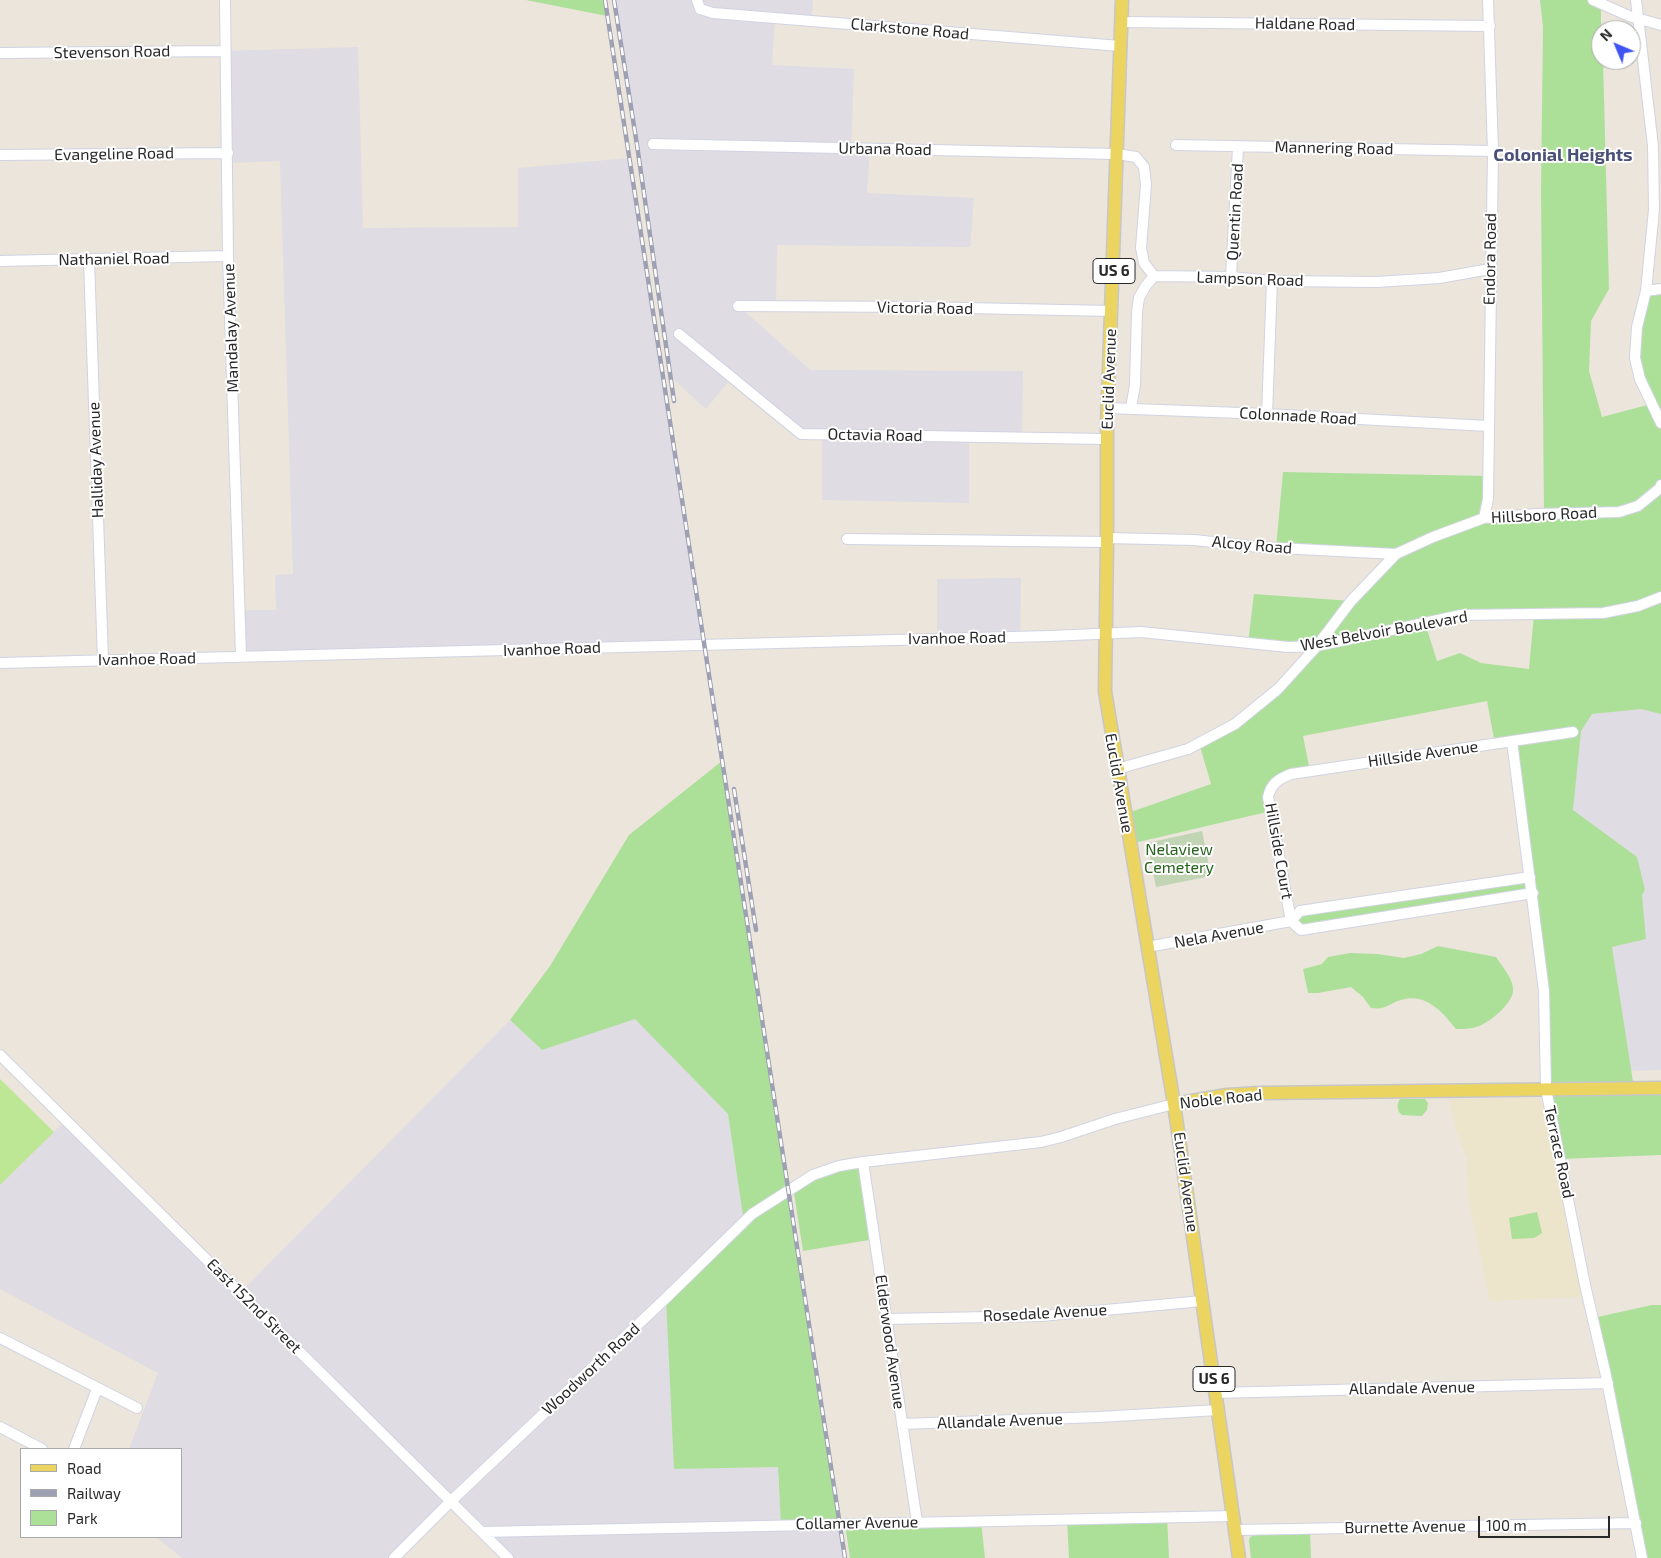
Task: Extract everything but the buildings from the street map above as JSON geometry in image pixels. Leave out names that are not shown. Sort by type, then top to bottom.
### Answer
[{"type":"main road","name":"Euclid Avenue","points":[[1122,0],[1106,438],[1105,691],[1174,1104],[1239,1558]]},
{"type":"main road","name":"Noble Road","points":[[1174,1104],[1227,1095],[1262,1093],[1661,1088]]},
{"type":"street","name":"Mandalay Avenue","points":[[225,0],[228,256],[242,656]]},
{"type":"street","name":"Endora Road","points":[[1484,518],[1488,499],[1493,151],[1488,0]]},
{"type":"street","points":[[1593,0],[1638,20],[1636,0]]},
{"type":"street","name":"Clarkstone Road","points":[[699,4],[713,13],[1120,46]]},
{"type":"street","points":[[1641,21],[1661,25]]},
{"type":"street","name":"Haldane Road","points":[[1121,22],[1490,26]]},
{"type":"street","points":[[1641,40],[1657,146],[1654,210],[1646,291],[1637,327],[1635,358],[1640,380],[1661,423]]},
{"type":"street","name":"Stevenson Road","points":[[0,53],[225,51]]},
{"type":"street","name":"Urbana Road","points":[[652,144],[1117,154]]},
{"type":"street","name":"Mannering Road","points":[[1176,145],[1493,151]]},
{"type":"street","name":"Quentin Road","points":[[1231,277],[1238,146]]},
{"type":"street","name":"Evangeline Road","points":[[0,155],[228,153]]},
{"type":"street","points":[[1117,154],[1136,157],[1144,168],[1146,185],[1141,248],[1144,262],[1154,276],[1145,286],[1139,298],[1135,385],[1131,408]]},
{"type":"street","name":"Nathaniel Road","points":[[0,261],[228,256]]},
{"type":"street","name":"Halliday Avenue","points":[[89,260],[103,660]]},
{"type":"street","name":"Lampson Road","points":[[1154,276],[1231,277],[1272,281],[1377,282],[1439,278],[1490,269]]},
{"type":"street","points":[[1267,414],[1272,281]]},
{"type":"street","points":[[1646,291],[1661,289]]},
{"type":"street","name":"Victoria Road","points":[[738,306],[918,307],[1112,312]]},
{"type":"street","name":"Octavia Road","points":[[679,334],[801,434],[1106,438]]},
{"type":"street","name":"Colonnade Road","points":[[1108,408],[1267,414],[1488,426]]},
{"type":"street","name":"Hillsboro Road","points":[[1117,770],[1188,749],[1235,724],[1278,689],[1316,646],[1351,601],[1396,554],[1484,518],[1536,514],[1619,512],[1638,506],[1661,486]]},
{"type":"street","name":"Alcoy Road","points":[[847,538],[1194,540],[1259,547],[1396,554]]},
{"type":"street","name":"West Belvoir Boulevard","points":[[1104,634],[1141,632],[1288,647],[1316,646],[1461,615],[1603,613],[1638,606],[1661,596]]},
{"type":"street","name":"Ivanhoe Road","points":[[0,663],[1104,634]]},
{"type":"street","name":"Hillside Avenue","points":[[1275,782],[1290,774],[1573,732]]},
{"type":"street","name":"Terrace Road","points":[[1512,741],[1544,991],[1546,1089],[1585,1285],[1608,1383],[1642,1558]]},
{"type":"street","name":"Hillside Court","points":[[1275,782],[1270,789],[1268,797],[1291,921]]},
{"type":"street","name":"Nela Avenue","points":[[1147,947],[1291,921],[1300,911],[1530,877]]},
{"type":"street","name":"Nela Avenue","points":[[1291,921],[1301,930],[1533,894]]},
{"type":"street","points":[[1400,896],[1403,914]]},
{"type":"street","name":"East 152nd Street","points":[[0,1054],[508,1558]]},
{"type":"street","name":"Noble Road","points":[[793,1187],[838,1166],[1041,1142],[1115,1119],[1174,1104]]},
{"type":"street","name":"Elderwood Avenue","points":[[863,1162],[917,1522]]},
{"type":"street","name":"Woodworth Road","points":[[394,1558],[451,1501],[752,1214],[793,1187]]},
{"type":"street","name":"Rosedale Avenue","points":[[887,1318],[1041,1316],[1202,1301]]},
{"type":"street","points":[[0,1338],[137,1408]]},
{"type":"street","name":"Allandale Avenue","points":[[1216,1393],[1608,1383]]},
{"type":"street","points":[[74,1448],[97,1389]]},
{"type":"street","name":"Allandale Avenue","points":[[902,1424],[1098,1418],[1218,1410]]},
{"type":"street","points":[[0,1427],[40,1448]]},
{"type":"street","name":"Collamer Avenue","points":[[482,1532],[1233,1516]]},
{"type":"street","name":"Burnette Avenue","points":[[1235,1530],[1636,1523]]},
{"type":"shaded area","points":[[614,0],[813,0],[811,21],[775,18],[772,65],[854,69],[851,148],[870,149],[867,193],[974,198],[970,247],[777,245],[776,306],[739,306],[810,370],[1023,371],[1022,437],[969,436],[969,503],[822,500],[822,434],[801,434],[731,378],[706,409],[671,377]]},
{"type":"shaded area","points":[[358,47],[363,228],[518,227],[518,168],[629,158],[703,644],[241,656],[240,610],[276,610],[275,575],[293,574],[280,161],[228,163],[225,51]]},
{"type":"shaded area","points":[[1021,578],[1020,636],[937,638],[937,579]]},
{"type":"shaded area","points":[[1661,637],[1661,1070],[1560,1072],[1526,753],[1580,670]]},
{"type":"shaded area","points":[[635,1018],[728,1114],[744,1223],[674,1469],[778,1467],[781,1525],[838,1524],[845,1558],[508,1558],[451,1501],[394,1558],[182,1558],[157,1538],[182,1538],[182,1448],[129,1448],[158,1373],[0,1289],[0,1184],[66,1120],[241,1292],[510,1020],[542,1050]]},
{"type":"shaded area","points":[[1537,1098],[1543,1103],[1582,1297],[1490,1301],[1468,1199],[1467,1159],[1456,1130],[1449,1099]]},
{"type":"green space","points":[[526,0],[605,0],[607,16]]},
{"type":"green space","points":[[1540,0],[1593,0],[1601,4],[1601,20],[1591,20],[1591,70],[1603,70],[1609,289],[1591,321],[1589,371],[1602,417],[1651,404],[1635,358],[1646,291],[1661,289],[1661,714],[1641,709],[1592,714],[1581,731],[1573,810],[1637,857],[1645,890],[1642,895],[1646,939],[1612,947],[1634,1088],[1661,1088],[1661,1155],[1560,1159],[1546,1089],[1533,894],[1301,930],[1291,921],[1300,911],[1530,877],[1512,741],[1495,744],[1487,701],[1303,736],[1310,771],[1275,782],[1271,811],[1130,844],[1125,814],[1211,784],[1199,743],[1235,724],[1316,646],[1248,643],[1254,594],[1351,601],[1395,555],[1276,548],[1283,472],[1488,476],[1484,518],[1544,513],[1541,191],[1543,27]],"holes":[[[1534,614],[1529,669],[1481,663],[1460,653],[1437,661],[1425,623]]]},
{"type":"green space","points":[[722,761],[838,1524],[781,1525],[778,1467],[674,1469],[666,1298],[744,1223],[728,1114],[635,1019],[542,1050],[510,1020],[550,966],[629,835]]},
{"type":"green space","name":"Nelaview Cemetery","points":[[1202,831],[1211,876],[1156,887],[1147,843]]},
{"type":"green space","points":[[1438,946],[1496,957],[1510,978],[1513,988],[1511,997],[1504,1008],[1481,1025],[1469,1029],[1456,1029],[1433,1005],[1418,999],[1410,998],[1384,1007],[1371,1008],[1363,997],[1351,987],[1308,993],[1303,969],[1322,964],[1328,957],[1350,953],[1404,958],[1421,954]]},
{"type":"green space","points":[[0,1079],[54,1132],[0,1185]]},
{"type":"green space","points":[[1400,1099],[1425,1099],[1428,1103],[1427,1110],[1422,1116],[1402,1115],[1398,1108]]},
{"type":"green space","points":[[863,1162],[875,1239],[803,1251],[793,1187]]},
{"type":"green space","points":[[1537,1212],[1542,1233],[1534,1238],[1512,1239],[1509,1218]]},
{"type":"green space","points":[[1652,1305],[1661,1305],[1661,1558],[1642,1558],[1593,1318]]},
{"type":"green space","points":[[1167,1517],[1169,1558],[1069,1558],[1067,1519]]},
{"type":"green space","points":[[981,1521],[985,1558],[850,1558],[845,1524]]},
{"type":"green space","points":[[1310,1532],[1311,1558],[1251,1558],[1250,1537],[1255,1535]]},
{"type":"railway","points":[[605,0],[845,1558]]},
{"type":"railway","points":[[614,0],[674,401]]},
{"type":"railway","points":[[734,789],[756,930]]},
{"type":"district","name":"Colonial Heights","points":[[1563,155]]}]
